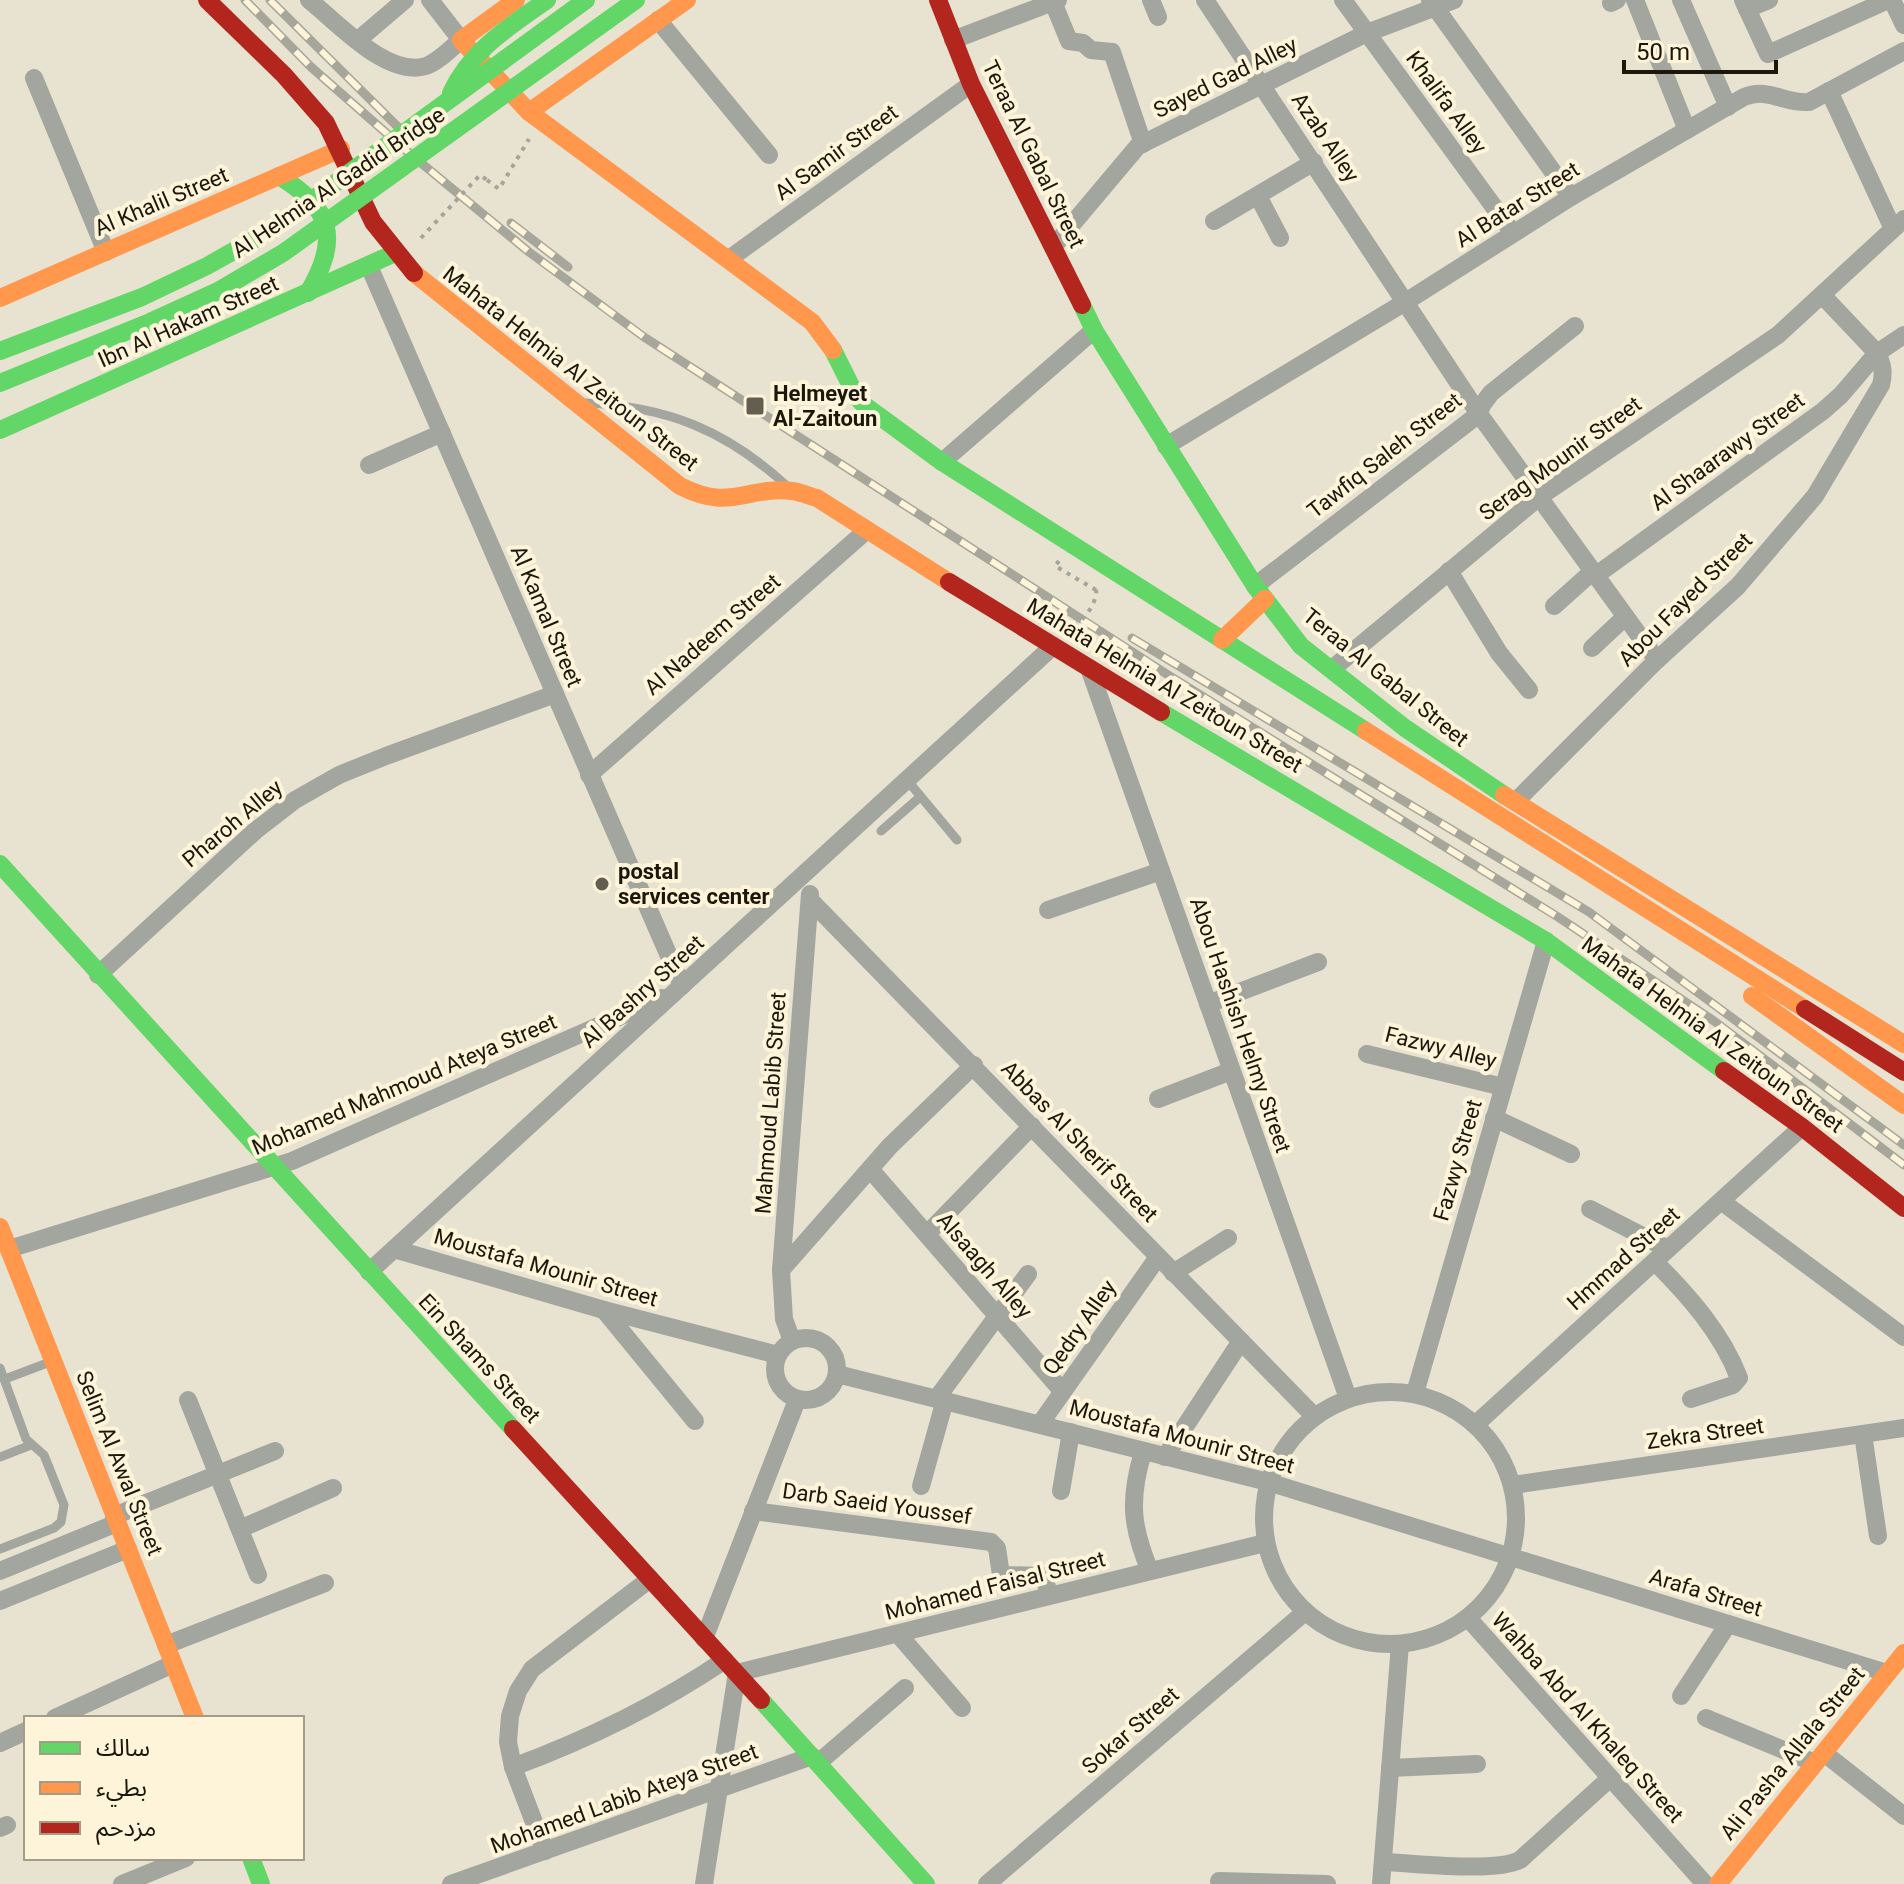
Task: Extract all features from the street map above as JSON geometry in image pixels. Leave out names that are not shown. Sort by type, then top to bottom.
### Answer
[{"type":"street","name":"Mahata Helmia Al Zeitoun Street","points":[[207,0],[326,123],[373,222],[395,253],[420,279],[680,486],[698,497],[718,501],[793,491],[817,498],[1052,647],[1546,941],[1802,1127],[1904,1208]]},
{"type":"street","points":[[309,0],[388,63],[408,68],[429,65],[516,0]]},
{"type":"street","points":[[358,40],[405,0]]},
{"type":"street","points":[[430,0],[461,40],[529,112],[812,322],[832,348],[856,396],[864,405],[942,462],[1904,1072]]},
{"type":"street","points":[[449,99],[460,73],[478,50],[547,0]]},
{"type":"street","name":"Al Helmia Al Gadid Bridge","points":[[0,351],[142,297],[207,266],[271,230],[586,0]]},
{"type":"street","name":"Al Helmia Al Gadid Bridge","points":[[0,383],[164,316],[218,291],[283,253],[636,0]]},
{"type":"street","points":[[529,112],[687,0]]},
{"type":"street","name":"Teraa Al Gabal Street","points":[[938,0],[971,84],[1094,330],[1260,593],[1294,638],[1405,728],[1515,802],[1904,1044]]},
{"type":"street","name":"Azab Alley","points":[[1205,0],[1479,414],[1657,660]]},
{"type":"street","name":"Khalifa Alley","points":[[1343,0],[1513,233]]},
{"type":"street","name":"Sayed Gad Alley","points":[[1053,247],[1143,144],[1367,33],[1432,3],[1454,0]]},
{"type":"street","points":[[1635,0],[1687,130]]},
{"type":"street","points":[[1681,0],[1728,107]]},
{"type":"street","points":[[1769,0],[1745,5],[1768,54],[1890,0],[1904,25]]},
{"type":"street","points":[[953,40],[1055,1],[1069,41],[1083,43],[1091,50],[1112,52],[1143,144]]},
{"type":"street","points":[[1432,3],[1571,197]]},
{"type":"street","points":[[658,20],[769,155]]},
{"type":"street","name":"Al Batar Street","points":[[1166,446],[1407,301],[1571,197],[1754,93],[1776,94],[1797,103],[1809,102],[1904,51]]},
{"type":"street","points":[[34,78],[106,252]]},
{"type":"street","name":"Al Samir Street","points":[[729,259],[971,84]]},
{"type":"street","points":[[1829,91],[1898,224]]},
{"type":"street","name":"Al Khalil Street","points":[[0,298],[341,149]]},
{"type":"street","points":[[1214,221],[1314,162]]},
{"type":"street","points":[[279,176],[305,190],[323,213],[329,241],[324,269],[308,293]]},
{"type":"street","points":[[1258,196],[1280,238]]},
{"type":"street","name":"Serag Mounir Street","points":[[1332,669],[1539,497],[1778,335],[1898,224]]},
{"type":"street","name":"Ibn Al Hakam Street","points":[[0,430],[395,253]]},
{"type":"street","name":"Al Kamal Street","points":[[369,266],[679,989]]},
{"type":"street","points":[[1822,295],[1877,353]]},
{"type":"street","name":"Tawfiq Saleh Street","points":[[1260,593],[1479,414],[1491,393],[1575,326]]},
{"type":"street","points":[[942,462],[1094,330]]},
{"type":"street","name":"Al Shaarawy Street","points":[[1554,606],[1593,574],[1823,411],[1877,353],[1904,335]]},
{"type":"street","name":"Abou Fayed Street","points":[[1515,802],[1657,660],[1738,586],[1815,496],[1881,385],[1883,375],[1877,353]]},
{"type":"street","points":[[369,465],[442,433]]},
{"type":"street","name":"Al Nadeem Street","points":[[589,775],[867,530]]},
{"type":"street","points":[[1449,571],[1491,639],[1529,690]]},
{"type":"street","points":[[1222,640],[1260,593]]},
{"type":"street","points":[[1592,648],[1625,617]]},
{"type":"street","name":"Al Bashry Street","points":[[369,1272],[1052,647]]},
{"type":"street","name":"Abou Hashish Helmy Street","points":[[1089,668],[1348,1398]]},
{"type":"street","name":"Pharoh Alley","points":[[98,975],[255,831],[295,800],[339,775],[555,694]]},
{"type":"street","points":[[1559,854],[1688,952],[1904,1105]]},
{"type":"street","name":"Ein Shams Street","points":[[0,864],[926,1884]]},
{"type":"street","name":"Mahmoud Labib Street","points":[[792,1341],[784,1319],[781,1270],[812,868]]},
{"type":"street","points":[[1048,910],[1161,871]]},
{"type":"street","name":"Abbas Al Sherif Street","points":[[810,900],[1314,1416]]},
{"type":"street","name":"Fazwy Street","points":[[1415,1393],[1546,941]]},
{"type":"street","points":[[1208,1004],[1318,962]]},
{"type":"street","name":"Mohamed Mahmoud Ateya Street","points":[[9,1249],[273,1168],[679,989]]},
{"type":"street","name":"Fazwy Alley","points":[[1367,1054],[1503,1087]]},
{"type":"street","points":[[781,1270],[890,1146],[974,1065]]},
{"type":"street","points":[[1158,1099],[1231,1071]]},
{"type":"street","points":[[1494,1118],[1571,1154]]},
{"type":"street","points":[[927,1234],[1032,1126]]},
{"type":"street","name":"Hmmad Street","points":[[1476,1424],[1802,1127]]},
{"type":"street","name":"Alsaagh Alley","points":[[870,1169],[1063,1392]]},
{"type":"street","points":[[1721,1201],[1904,1337]]},
{"type":"street","points":[[1590,1209],[1662,1255],[1721,1343],[1739,1378],[1733,1385],[1691,1399]]},
{"type":"street","name":"Selim Al Awal Street","points":[[0,1227],[194,1716]]},
{"type":"street","points":[[1173,1273],[1228,1238]]},
{"type":"street","name":"Moustafa Mounir Street","points":[[394,1249],[604,1310],[778,1355]]},
{"type":"street","name":"Qedry Alley","points":[[1040,1424],[1158,1257]]},
{"type":"street","points":[[921,1486],[941,1399],[1028,1274]]},
{"type":"street","points":[[604,1310],[695,1421]]},
{"type":"street","points":[[811,1338],[828,1346],[834,1354],[837,1374],[830,1390],[823,1396],[797,1400],[777,1382],[775,1364],[778,1355],[792,1341],[811,1338]]},
{"type":"street","points":[[1165,1457],[1241,1341]]},
{"type":"street","name":"Moustafa Mounir Street","points":[[837,1374],[1268,1482],[1511,1556]]},
{"type":"street","points":[[1381,1391],[1415,1393],[1437,1399],[1458,1410],[1476,1424],[1499,1452],[1513,1485],[1516,1533],[1511,1556],[1493,1590],[1468,1618],[1424,1640],[1400,1644],[1365,1642],[1333,1631],[1305,1612],[1287,1592],[1273,1569],[1263,1523],[1268,1482],[1286,1445],[1314,1416],[1348,1398],[1381,1391]]},
{"type":"street","points":[[188,1400],[258,1575]]},
{"type":"street","points":[[704,1639],[797,1400]]},
{"type":"street","name":"Zekra Street","points":[[1513,1485],[1904,1428]]},
{"type":"street","points":[[1061,1491],[1071,1432]]},
{"type":"street","points":[[1863,1434],[1878,1536]]},
{"type":"street","points":[[0,1571],[275,1451]]},
{"type":"street","points":[[1143,1452],[1134,1481],[1132,1512],[1138,1543],[1150,1571]]},
{"type":"street","points":[[240,1529],[333,1488]]},
{"type":"street","name":"Darb Saeid Youssef","points":[[753,1511],[991,1542],[997,1548],[1001,1575],[1043,1576],[1050,1595]]},
{"type":"street","name":"Mohamed Faisal Street","points":[[731,1667],[898,1634],[1265,1543]]},
{"type":"street","points":[[0,1601],[128,1549]]},
{"type":"street","name":"Arafa Street","points":[[1511,1556],[1887,1673]]},
{"type":"street","points":[[545,1851],[513,1767],[508,1742],[510,1716],[518,1691],[532,1669],[650,1579]]},
{"type":"street","points":[[166,1645],[325,1583]]},
{"type":"street","name":"Sokar Street","points":[[987,1884],[1305,1612]]},
{"type":"street","name":"Wahba Abd Al Khaleq Street","points":[[1468,1618],[1705,1884]]},
{"type":"street","points":[[1681,1696],[1728,1624]]},
{"type":"street","points":[[898,1634],[962,1708]]},
{"type":"street","points":[[1381,1884],[1400,1644]]},
{"type":"street","name":"Ali Pasha Allala Street","points":[[1728,1881],[1904,1653]]},
{"type":"street","points":[[59,1716],[173,1664]]},
{"type":"street","points":[[513,1767],[576,1744],[686,1686],[731,1667],[704,1884]]},
{"type":"street","points":[[815,1759],[905,1688]]},
{"type":"street","points":[[1706,1718],[1820,1758],[1898,1811],[1904,1791]]},
{"type":"street","points":[[0,1743],[24,1732]]},
{"type":"street","name":"Mohamed Labib Ateya Street","points":[[451,1884],[815,1759]]},
{"type":"street","points":[[1390,1768],[1477,1764]]},
{"type":"street","points":[[1383,1862],[1506,1866],[1520,1860],[1609,1779]]},
{"type":"street","points":[[122,1884],[181,1860]]},
{"type":"street","points":[[252,1860],[261,1884]]},
{"type":"street","points":[[1219,1881],[1327,1884]]},
{"type":"lane","points":[[578,403],[631,406],[695,424],[730,441],[763,464],[793,491]]},
{"type":"lane","points":[[907,780],[957,840]]},
{"type":"lane","points":[[881,831],[920,797]]},
{"type":"lane","points":[[5,1379],[53,1361]]},
{"type":"lane","points":[[0,1368],[26,1439],[44,1455],[64,1505],[61,1522],[54,1528],[0,1549]]},
{"type":"lane","points":[[0,1457],[31,1445]]},
{"type":"path","points":[[421,238],[480,175],[499,189],[521,153]]},
{"type":"path","points":[[1032,603],[1074,625],[1080,623],[1096,597],[1096,590],[1055,566]]},
{"type":"railway","points":[[245,0],[311,67],[409,153],[529,252],[644,337],[1165,673],[1558,917],[1714,1021],[1904,1165]]},
{"type":"railway","points":[[270,0],[401,130]]},
{"type":"railway","points":[[511,223],[568,267]]},
{"type":"railway","points":[[1132,638],[1589,912],[1904,1145]]},
{"type":"traffic: fast","points":[[451,93],[480,52],[547,0]]},
{"type":"traffic: fast","points":[[0,351],[142,297],[207,266],[271,230],[586,0]]},
{"type":"traffic: fast","points":[[0,383],[218,291],[283,253],[636,0]]},
{"type":"traffic: fast","points":[[279,176],[311,201],[326,227],[325,257],[308,293]]},
{"type":"traffic: fast","points":[[0,430],[395,253]]},
{"type":"traffic: fast","points":[[1082,305],[1094,330],[1255,586],[1301,646],[1405,728],[1504,795]]},
{"type":"traffic: fast","points":[[833,350],[856,396],[864,405],[942,462],[1366,731]]},
{"type":"traffic: fast","points":[[1161,712],[1546,941],[1724,1071]]},
{"type":"traffic: fast","points":[[0,864],[513,1429]]},
{"type":"traffic: fast","points":[[761,1700],[926,1884]]},
{"type":"traffic: fast","points":[[252,1860],[261,1884]]},
{"type":"traffic: slow","points":[[516,0],[461,40],[529,112],[812,322],[833,350]]},
{"type":"traffic: slow","points":[[529,112],[687,0]]},
{"type":"traffic: slow","points":[[0,298],[341,149]]},
{"type":"traffic: slow","points":[[414,273],[680,486],[712,497],[725,498],[776,490],[817,498],[949,582]]},
{"type":"traffic: slow","points":[[1222,640],[1265,599]]},
{"type":"traffic: slow","points":[[1366,731],[1805,1009]]},
{"type":"traffic: slow","points":[[1504,795],[1904,1044]]},
{"type":"traffic: slow","points":[[1752,996],[1904,1105]]},
{"type":"traffic: slow","points":[[0,1227],[194,1716]]},
{"type":"traffic: slow","points":[[1718,1884],[1904,1653]]},
{"type":"traffic: jam","points":[[207,0],[284,75],[326,123],[373,222],[414,273]]},
{"type":"traffic: jam","points":[[938,0],[971,84],[1082,305]]},
{"type":"traffic: jam","points":[[949,582],[1161,712]]},
{"type":"traffic: jam","points":[[1805,1009],[1904,1072]]},
{"type":"traffic: jam","points":[[1724,1071],[1802,1127],[1904,1208]]},
{"type":"traffic: jam","points":[[513,1429],[761,1700]]},
{"type":"place","name":"Helmeyet Al-Zaitoun","points":[[755,406]]},
{"type":"place","name":"postal services center","points":[[602,884]]}]
